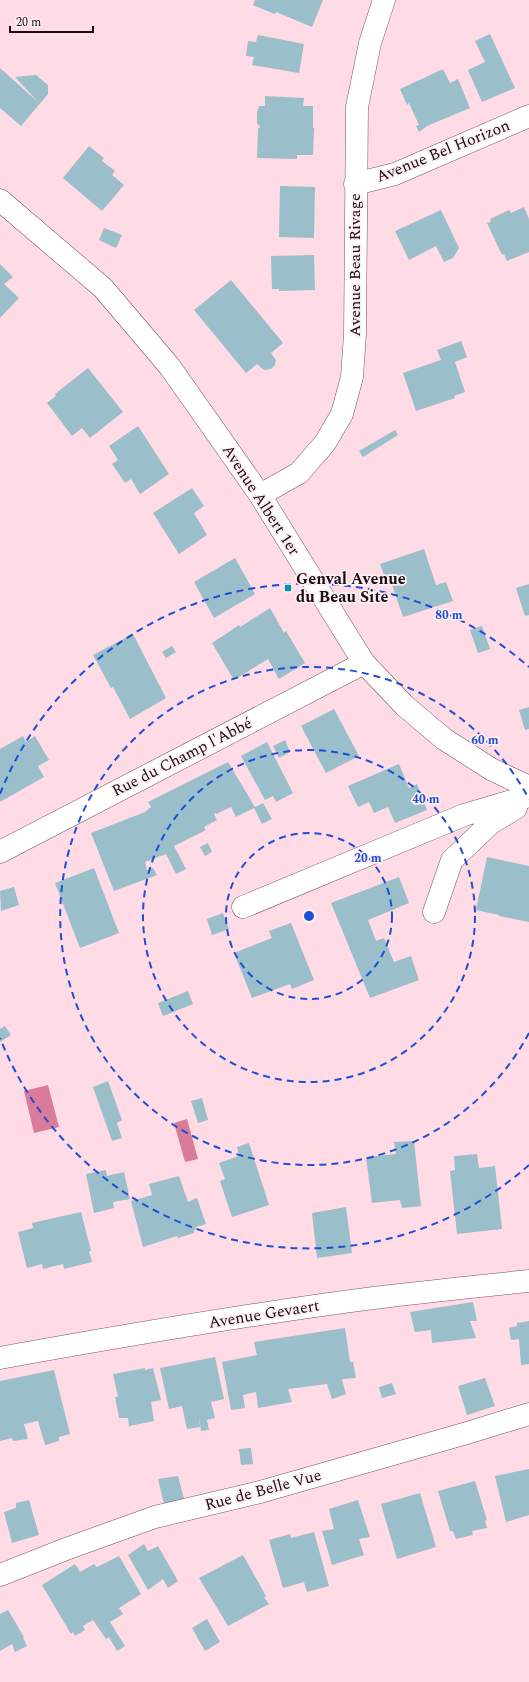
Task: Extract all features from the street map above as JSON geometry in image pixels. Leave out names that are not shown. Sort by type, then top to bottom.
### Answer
[{"type":"street","name":"Avenue Beau Rivage","points":[[260,495],[299,472],[325,443],[342,414],[352,377],[355,334],[357,107],[370,43],[384,0]]},
{"type":"street","name":"Avenue Bel Horizon","points":[[356,184],[395,174],[529,116]]},
{"type":"street","name":"Avenue Albert 1er","points":[[0,200],[103,288],[170,367],[260,495],[364,663],[405,706],[444,739],[491,769],[529,787]]},
{"type":"street","name":"Rue du Champ l'Abbé","points":[[0,852],[364,663]]},
{"type":"street","points":[[244,907],[464,815],[529,796]]},
{"type":"street","points":[[434,912],[452,860],[491,823],[529,800]]},
{"type":"street","name":"Avenue Gevaert","points":[[0,1358],[116,1337],[253,1315],[383,1297],[529,1281]]},
{"type":"street","name":"Rue de Belle Vue","points":[[0,1575],[66,1549],[155,1517],[260,1492],[467,1434],[529,1414]]},
{"type":"shaded area","points":[[48,1085],[59,1127],[34,1133],[24,1091]]},
{"type":"shaded area","points":[[187,1119],[198,1159],[185,1162],[174,1123]]},
{"type":"building","points":[[255,0],[323,0],[312,27],[276,12],[275,14],[253,5]]},
{"type":"building","points":[[490,34],[515,88],[482,102],[468,70],[485,62],[475,41]]},
{"type":"building","points":[[258,35],[304,44],[299,73],[252,65],[254,57],[246,56],[248,41],[256,42]]},
{"type":"building","points":[[0,68],[38,102],[15,77],[36,75],[48,85],[48,94],[21,126],[0,108]]},
{"type":"building","points":[[443,69],[450,83],[458,79],[470,108],[427,126],[419,132],[416,126],[419,125],[409,103],[407,105],[400,89]]},
{"type":"building","points":[[265,96],[304,98],[303,106],[313,106],[313,155],[297,155],[297,159],[257,158],[258,128],[260,128],[257,123],[257,112],[259,106],[265,106]]},
{"type":"building","points":[[89,146],[104,158],[102,161],[115,171],[112,175],[124,185],[102,211],[63,178]]},
{"type":"building","points":[[280,186],[315,187],[314,238],[279,237]]},
{"type":"building","points":[[524,207],[529,219],[529,252],[507,261],[504,254],[502,255],[487,223],[491,222],[490,219],[509,210],[511,213]]},
{"type":"building","points":[[441,210],[459,248],[453,258],[444,262],[436,246],[409,260],[395,231]]},
{"type":"building","points":[[104,228],[122,235],[116,248],[99,240]]},
{"type":"building","points":[[314,255],[315,290],[279,291],[279,289],[272,289],[271,256]]},
{"type":"building","points":[[0,264],[13,277],[4,284],[19,298],[0,318]]},
{"type":"building","points":[[231,280],[283,343],[271,353],[276,360],[275,365],[271,369],[264,370],[257,364],[246,373],[194,310]]},
{"type":"building","points":[[461,341],[467,357],[455,362],[465,392],[454,396],[455,398],[416,411],[403,373],[441,360],[437,350]]},
{"type":"building","points":[[88,368],[123,412],[90,438],[82,428],[72,436],[47,403],[56,396],[55,394]]},
{"type":"building","points":[[138,426],[169,474],[140,494],[131,479],[125,483],[112,464],[118,460],[109,446]]},
{"type":"building","points":[[395,430],[398,435],[363,457],[359,451]]},
{"type":"building","points":[[192,488],[204,506],[194,513],[207,535],[179,554],[153,513]]},
{"type":"building","points":[[424,549],[436,585],[446,582],[453,601],[403,617],[391,582],[387,583],[380,564]]},
{"type":"building","points":[[235,558],[255,594],[214,618],[194,582]]},
{"type":"building","points":[[529,584],[529,615],[525,616],[516,588]]},
{"type":"building","points":[[270,608],[284,633],[286,631],[305,663],[279,679],[268,659],[234,680],[212,643],[239,625],[240,627]]},
{"type":"building","points":[[482,626],[490,649],[478,653],[470,630]]},
{"type":"building","points":[[133,634],[166,698],[130,719],[113,687],[111,688],[93,655]]},
{"type":"building","points":[[172,646],[176,652],[166,658],[162,652]]},
{"type":"building","points":[[529,707],[529,729],[525,730],[519,710]]},
{"type":"building","points":[[334,709],[359,756],[326,773],[301,726]]},
{"type":"building","points":[[23,736],[26,742],[35,736],[49,760],[38,766],[44,777],[0,802],[0,749]]},
{"type":"building","points":[[285,740],[290,752],[279,758],[273,746]]},
{"type":"building","points":[[267,742],[293,793],[276,802],[273,796],[265,800],[241,756]]},
{"type":"building","points":[[228,762],[255,807],[263,803],[272,819],[262,824],[254,808],[236,817],[231,807],[216,813],[214,814],[217,820],[204,827],[206,830],[174,846],[186,869],[176,874],[166,854],[145,862],[147,870],[153,868],[157,875],[114,891],[91,833],[145,812],[151,807],[148,802]]},
{"type":"building","points":[[399,764],[409,788],[417,784],[427,810],[395,823],[388,807],[374,813],[369,802],[358,807],[348,786]]},
{"type":"building","points":[[208,843],[212,852],[205,856],[200,847]]},
{"type":"building","points":[[487,857],[529,866],[529,922],[476,910]]},
{"type":"building","points":[[94,868],[119,933],[80,948],[55,883]]},
{"type":"building","points":[[399,877],[409,903],[368,920],[376,941],[384,938],[394,962],[411,956],[419,980],[370,998],[331,903]]},
{"type":"building","points":[[14,887],[19,905],[1,911],[0,891]]},
{"type":"building","points":[[223,913],[229,929],[212,935],[207,919]]},
{"type":"building","points":[[291,923],[314,980],[292,989],[290,984],[252,998],[234,953],[272,938],[269,931]]},
{"type":"building","points":[[188,991],[193,1004],[163,1016],[158,1003]]},
{"type":"building","points":[[5,1026],[11,1035],[0,1042],[0,1029]]},
{"type":"building","points":[[108,1081],[122,1120],[117,1123],[122,1138],[112,1141],[93,1087]]},
{"type":"building","points":[[202,1098],[208,1120],[198,1123],[191,1101]]},
{"type":"building","points":[[414,1141],[421,1206],[402,1208],[400,1200],[372,1203],[366,1157],[396,1154],[394,1142]]},
{"type":"building","points":[[249,1143],[269,1205],[232,1217],[220,1181],[225,1179],[219,1163],[239,1156],[237,1147]]},
{"type":"building","points":[[477,1154],[479,1168],[495,1166],[502,1229],[457,1234],[450,1171],[455,1170],[454,1156]]},
{"type":"building","points":[[106,1170],[107,1176],[124,1172],[130,1199],[113,1202],[114,1208],[94,1213],[86,1174]]},
{"type":"building","points":[[179,1176],[188,1202],[197,1198],[206,1224],[196,1227],[197,1229],[194,1230],[194,1233],[178,1238],[177,1236],[143,1247],[131,1201],[152,1195],[149,1184]]},
{"type":"building","points":[[346,1207],[352,1253],[317,1258],[312,1213]]},
{"type":"building","points":[[81,1212],[91,1251],[89,1251],[92,1262],[64,1269],[63,1264],[43,1269],[42,1264],[27,1268],[18,1232],[33,1228],[32,1223]]},
{"type":"building","points":[[473,1302],[477,1321],[470,1321],[476,1338],[432,1343],[431,1330],[415,1332],[410,1312]]},
{"type":"building","points":[[529,1321],[529,1364],[521,1365],[519,1339],[511,1340],[509,1328],[517,1326],[517,1323]]},
{"type":"building","points":[[345,1328],[350,1362],[353,1362],[356,1378],[342,1379],[346,1394],[332,1399],[327,1384],[288,1389],[292,1402],[258,1408],[256,1392],[243,1395],[245,1408],[231,1410],[222,1362],[257,1355],[254,1342]]},
{"type":"building","points":[[215,1357],[224,1399],[211,1402],[215,1418],[207,1420],[209,1430],[201,1431],[199,1415],[200,1427],[187,1429],[182,1406],[169,1409],[160,1368]]},
{"type":"building","points":[[145,1368],[145,1370],[153,1368],[161,1400],[151,1402],[154,1421],[129,1426],[128,1418],[119,1418],[115,1397],[118,1397],[113,1374]]},
{"type":"building","points":[[54,1370],[70,1434],[59,1437],[59,1441],[45,1445],[38,1421],[24,1424],[28,1439],[13,1441],[12,1438],[0,1441],[0,1381]]},
{"type":"building","points":[[485,1378],[495,1406],[467,1415],[458,1386]]},
{"type":"building","points":[[392,1383],[396,1394],[382,1398],[379,1387]]},
{"type":"building","points":[[251,1448],[253,1464],[241,1465],[239,1449]]},
{"type":"building","points":[[529,1469],[529,1515],[506,1522],[495,1476]]},
{"type":"building","points":[[178,1476],[184,1499],[164,1504],[158,1479]]},
{"type":"building","points":[[475,1481],[487,1520],[485,1521],[487,1528],[472,1531],[473,1535],[456,1539],[453,1531],[450,1531],[438,1491]]},
{"type":"building","points":[[420,1493],[436,1547],[397,1559],[381,1504]]},
{"type":"building","points":[[29,1500],[39,1535],[12,1543],[4,1512],[16,1508],[16,1503]]},
{"type":"building","points":[[358,1500],[370,1537],[359,1539],[364,1555],[332,1565],[322,1531],[334,1529],[329,1509]]},
{"type":"building","points":[[314,1532],[329,1586],[307,1592],[304,1582],[283,1588],[269,1540],[290,1534],[291,1538]]},
{"type":"building","points":[[144,1544],[148,1551],[158,1546],[178,1581],[168,1588],[163,1579],[148,1590],[128,1555]]},
{"type":"building","points":[[243,1555],[269,1604],[228,1626],[199,1578]]},
{"type":"building","points":[[119,1556],[141,1594],[119,1608],[123,1614],[110,1622],[125,1646],[117,1651],[109,1637],[106,1639],[93,1620],[83,1626],[85,1630],[75,1636],[73,1632],[71,1634],[42,1585],[75,1564],[80,1572],[94,1564],[97,1567]]},
{"type":"building","points":[[8,1610],[24,1637],[23,1638],[27,1646],[15,1652],[12,1644],[0,1651],[0,1614]]},
{"type":"building","points":[[207,1619],[220,1642],[205,1651],[192,1628]]},
{"type":"place","name":"Genval Avenue du Beau Site","points":[[288,588]]}]
